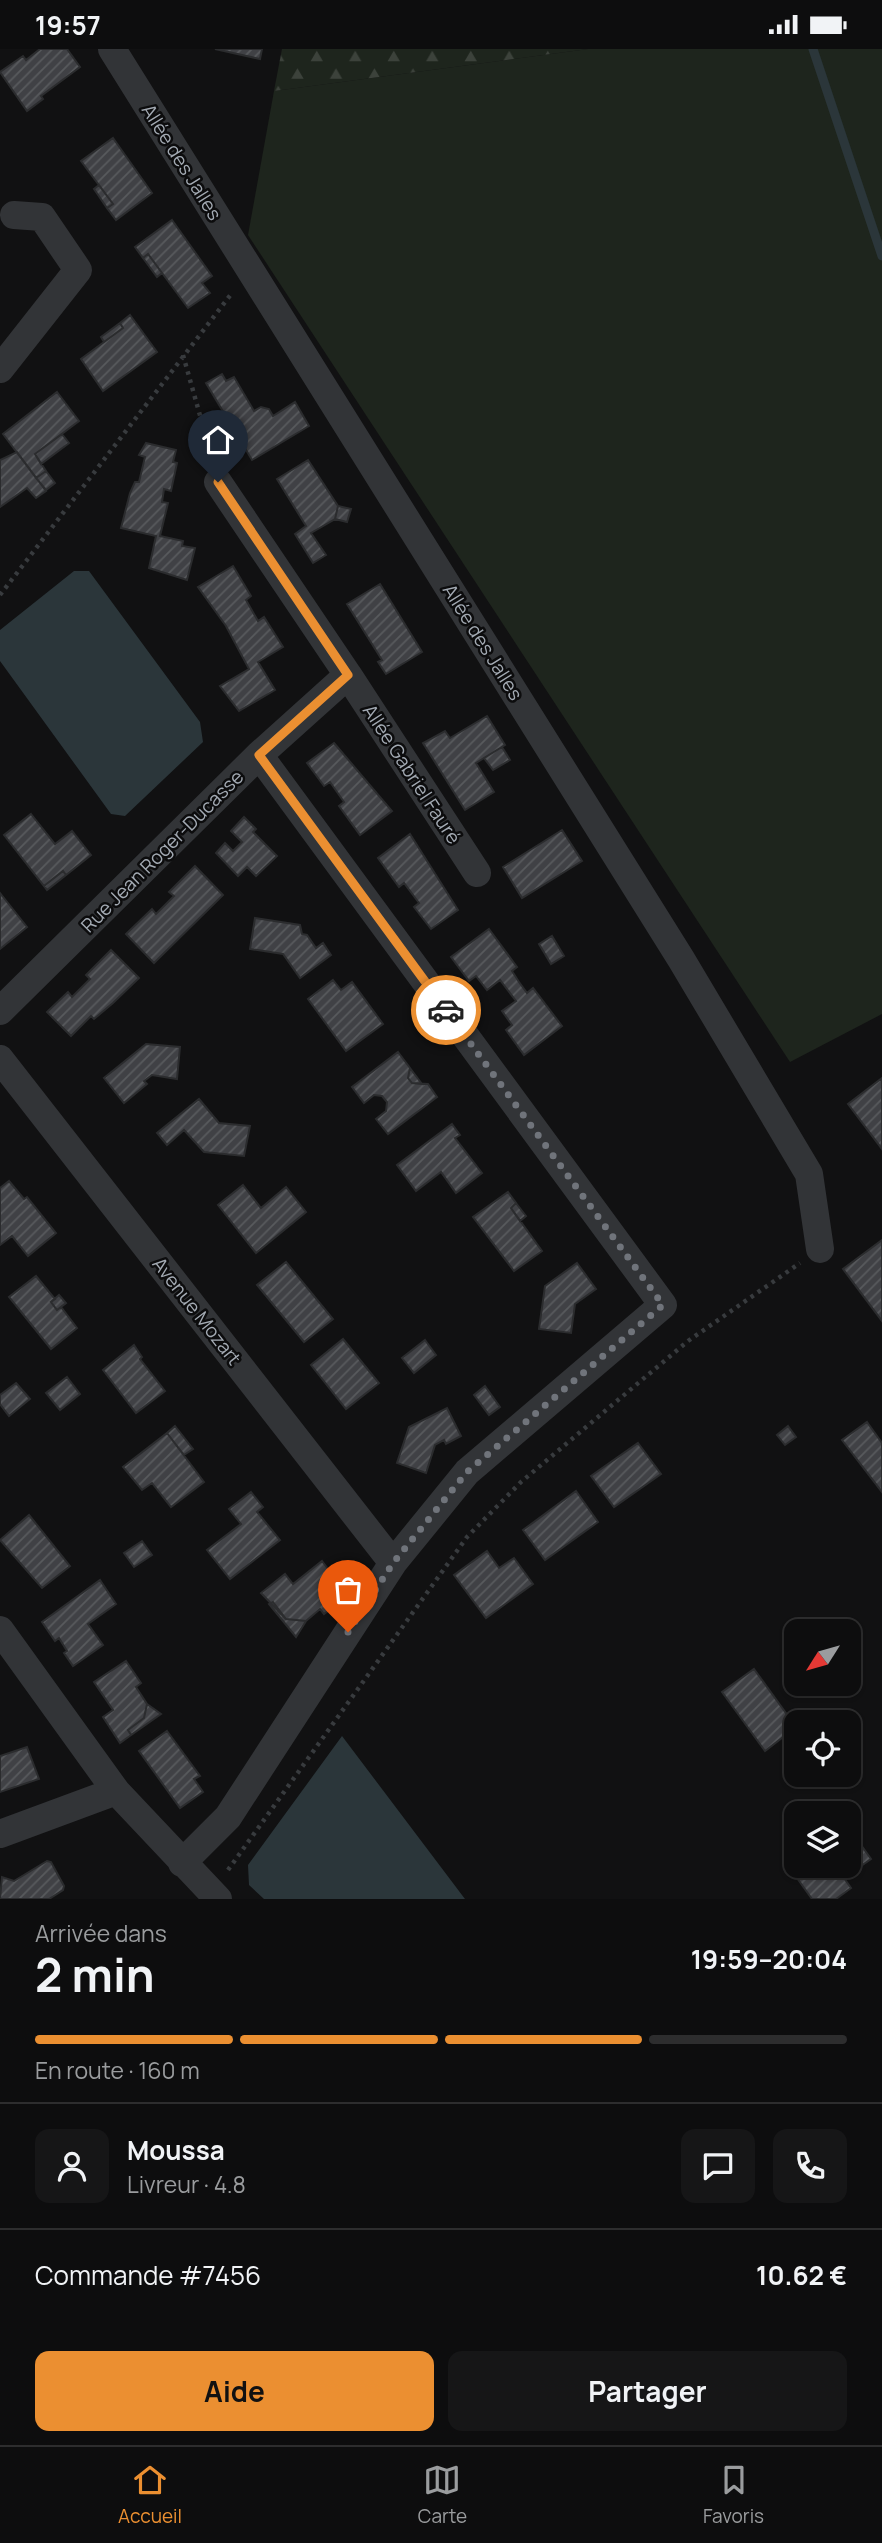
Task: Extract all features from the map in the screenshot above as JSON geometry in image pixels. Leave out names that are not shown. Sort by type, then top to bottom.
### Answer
[{"type":"street","name":"Allée des Jalles","points":[[112,49],[681,959],[809,1174],[820,1249]]},
{"type":"street","points":[[0,369],[78,270],[42,217],[14,215]]},
{"type":"street","name":"Allée Gabriel Fauré","points":[[218,482],[477,873]]},
{"type":"street","points":[[259,755],[348,675]]},
{"type":"street","name":"Rue Jean Roger-Ducasse","points":[[0,1011],[259,755],[663,1305],[467,1472],[393,1563]]},
{"type":"street","name":"Avenue Mozart","points":[[0,1059],[393,1563]]},
{"type":"street","points":[[182,1863],[228,1817],[393,1563]]},
{"type":"street","points":[[0,1630],[116,1791],[215,1896]]},
{"type":"street","points":[[0,1834],[116,1791]]},
{"type":"path","points":[[0,595],[183,354],[250,271]]},
{"type":"path","points":[[183,354],[218,482]]},
{"type":"path","points":[[215,1896],[467,1537],[521,1482],[688,1341],[820,1249]]},
{"type":"green space","points":[[282,49],[588,49],[274,91]]},
{"type":"green space","points":[[588,49],[882,49],[882,1014],[790,1062],[248,235],[274,91]]},
{"type":"shaded area","points":[[74,571],[89,571],[200,722],[203,742],[125,816],[111,814],[0,661],[0,630]]},
{"type":"shaded area","points":[[342,1736],[465,1899],[264,1899],[249,1885],[248,1865]]},
{"type":"building","points":[[40,49],[67,49],[80,67],[41,96],[43,99],[27,111],[0,72],[23,56],[26,60]]},
{"type":"building","points":[[215,49],[262,49],[260,59]]},
{"type":"building","points":[[113,138],[152,193],[116,220],[107,208],[113,204],[81,161]]},
{"type":"building","points":[[99,185],[113,204],[107,208],[94,189]]},
{"type":"building","points":[[172,220],[212,276],[202,283],[210,293],[188,308],[148,254],[143,258],[135,247]]},
{"type":"building","points":[[148,254],[162,273],[157,277],[143,258]]},
{"type":"building","points":[[130,315],[157,352],[103,391],[81,359],[123,328],[120,323]]},
{"type":"building","points":[[120,323],[123,328],[104,342],[101,337]]},
{"type":"building","points":[[222,374],[226,381],[234,377],[254,411],[261,407],[269,409],[273,416],[295,402],[309,426],[252,460],[206,383]]},
{"type":"building","points":[[57,392],[79,421],[35,454],[46,471],[36,478],[3,434]]},
{"type":"building","points":[[62,434],[69,443],[41,464],[35,454]]},
{"type":"building","points":[[146,443],[176,450],[173,462],[177,463],[171,491],[164,489],[162,502],[168,503],[160,536],[183,541],[182,546],[195,548],[187,580],[149,568],[156,536],[121,528],[130,493],[135,482],[139,482],[145,457],[139,455]]},
{"type":"building","points":[[17,452],[46,491],[36,498],[27,488],[0,507],[0,460]]},
{"type":"building","points":[[308,460],[338,506],[335,519],[311,533],[326,555],[313,563],[295,534],[306,526],[277,479]]},
{"type":"building","points":[[46,471],[55,483],[46,490],[36,478]]},
{"type":"building","points":[[338,506],[351,509],[347,522],[335,519]]},
{"type":"building","points":[[233,566],[251,596],[246,600],[258,621],[264,617],[283,647],[258,662],[275,690],[239,711],[220,686],[249,669],[226,626],[198,587]]},
{"type":"building","points":[[380,584],[422,652],[386,674],[378,662],[382,660],[347,604]]},
{"type":"building","points":[[487,716],[505,745],[476,763],[494,792],[465,810],[423,743],[445,731],[450,738]]},
{"type":"building","points":[[334,743],[392,811],[360,835],[339,806],[344,802],[330,782],[324,786],[307,763]]},
{"type":"building","points":[[502,747],[510,760],[493,770],[484,758]]},
{"type":"building","points":[[31,814],[55,844],[72,831],[91,855],[66,875],[63,871],[44,886],[4,835]]},
{"type":"building","points":[[244,817],[256,829],[253,832],[277,856],[256,876],[247,867],[238,876],[216,853],[225,843],[233,851],[242,842],[231,831]]},
{"type":"building","points":[[562,830],[582,861],[522,898],[503,867]]},
{"type":"building","points":[[410,834],[458,910],[431,929],[414,907],[419,903],[404,883],[399,887],[378,858]]},
{"type":"building","points":[[195,866],[223,895],[154,963],[126,934],[152,909],[156,914],[174,896],[169,892]]},
{"type":"building","points":[[63,871],[66,875],[47,890],[44,886]]},
{"type":"building","points":[[0,893],[27,927],[0,949]]},
{"type":"building","points":[[255,918],[300,925],[302,934],[307,935],[316,948],[323,943],[331,955],[300,978],[283,954],[250,949]]},
{"type":"building","points":[[489,929],[517,967],[512,971],[527,993],[533,988],[562,1026],[524,1055],[506,1030],[512,1025],[502,1011],[516,1001],[500,980],[487,990],[476,976],[469,981],[451,957]]},
{"type":"building","points":[[552,936],[564,956],[551,964],[539,944]]},
{"type":"building","points":[[111,950],[139,978],[94,1019],[91,1016],[71,1036],[47,1012],[68,992],[72,997],[90,979],[86,975]]},
{"type":"building","points":[[333,980],[341,990],[352,982],[383,1024],[346,1051],[308,999]]},
{"type":"building","points":[[146,1044],[180,1047],[177,1079],[152,1075],[144,1081],[147,1084],[124,1103],[104,1078]]},
{"type":"building","points":[[398,1052],[410,1068],[408,1078],[412,1083],[428,1084],[437,1097],[388,1134],[376,1119],[386,1111],[387,1102],[382,1096],[374,1095],[364,1103],[352,1087]]},
{"type":"building","points":[[410,1068],[422,1084],[412,1083],[408,1078]]},
{"type":"building","points":[[882,1078],[882,1149],[848,1104]]},
{"type":"building","points":[[199,1099],[219,1123],[250,1126],[244,1156],[204,1152],[184,1130],[167,1145],[157,1133]]},
{"type":"building","points":[[452,1124],[460,1135],[455,1138],[482,1173],[456,1193],[441,1172],[416,1191],[397,1165]]},
{"type":"building","points":[[9,1181],[24,1199],[27,1197],[56,1233],[28,1256],[12,1236],[0,1245],[0,1188]]},
{"type":"building","points":[[243,1185],[261,1208],[286,1187],[306,1212],[256,1253],[218,1205]]},
{"type":"building","points":[[508,1192],[516,1203],[511,1208],[542,1251],[514,1271],[473,1217]]},
{"type":"building","points":[[516,1203],[526,1216],[520,1221],[511,1208]]},
{"type":"building","points":[[882,1240],[882,1321],[843,1269]]},
{"type":"building","points":[[286,1262],[333,1319],[304,1342],[257,1285]]},
{"type":"building","points":[[577,1263],[596,1289],[575,1304],[571,1333],[539,1329],[545,1286]]},
{"type":"building","points":[[36,1276],[55,1299],[51,1302],[57,1310],[61,1307],[77,1328],[51,1349],[9,1297]]},
{"type":"building","points":[[59,1295],[66,1303],[57,1310],[51,1302]]},
{"type":"building","points":[[343,1339],[379,1383],[346,1409],[311,1365]]},
{"type":"building","points":[[425,1340],[436,1355],[414,1373],[402,1358]]},
{"type":"building","points":[[134,1345],[142,1357],[140,1359],[165,1391],[136,1413],[103,1370]]},
{"type":"building","points":[[67,1377],[80,1394],[60,1410],[46,1393]]},
{"type":"building","points":[[16,1383],[30,1399],[9,1416],[0,1404],[0,1395]]},
{"type":"building","points":[[485,1386],[500,1407],[489,1415],[474,1395]]},
{"type":"building","points":[[447,1408],[461,1436],[446,1444],[444,1440],[435,1445],[426,1473],[397,1463],[409,1427]]},
{"type":"building","points":[[867,1422],[882,1443],[882,1492],[842,1440]]},
{"type":"building","points":[[175,1426],[193,1449],[184,1455],[167,1433]]},
{"type":"building","points":[[788,1426],[796,1437],[785,1445],[777,1435]]},
{"type":"building","points":[[167,1433],[204,1482],[171,1507],[152,1483],[142,1490],[123,1467]]},
{"type":"building","points":[[638,1443],[661,1474],[614,1507],[591,1476]]},
{"type":"building","points":[[576,1491],[598,1522],[545,1560],[523,1530]]},
{"type":"building","points":[[251,1492],[263,1507],[257,1512],[280,1540],[230,1579],[207,1550],[241,1524],[229,1509]]},
{"type":"building","points":[[29,1515],[70,1566],[42,1588],[0,1540]]},
{"type":"building","points":[[142,1541],[152,1555],[134,1567],[124,1553]]},
{"type":"building","points":[[487,1551],[499,1568],[514,1558],[533,1584],[486,1618],[454,1575]]},
{"type":"building","points":[[322,1561],[348,1595],[324,1614],[320,1609],[306,1621],[286,1619],[261,1593],[285,1574],[293,1584]]},
{"type":"building","points":[[100,1580],[116,1604],[88,1624],[103,1645],[73,1666],[64,1653],[67,1651],[59,1638],[55,1641],[42,1622]]},
{"type":"building","points":[[273,1602],[286,1619],[306,1621],[296,1637],[269,1604]]},
{"type":"building","points":[[126,1661],[141,1683],[136,1687],[147,1704],[144,1718],[128,1730],[131,1735],[120,1743],[103,1717],[113,1710],[94,1682]]},
{"type":"building","points":[[754,1669],[784,1710],[784,1736],[765,1751],[722,1692]]},
{"type":"building","points":[[147,1704],[161,1714],[131,1735],[128,1730],[144,1718]]},
{"type":"building","points":[[167,1731],[200,1776],[194,1779],[203,1792],[180,1808],[139,1751]]},
{"type":"building","points":[[27,1747],[39,1779],[0,1792],[0,1756]]},
{"type":"building","points":[[861,1845],[871,1859],[861,1866]]},
{"type":"building","points":[[47,1861],[51,1862],[64,1886],[63,1890],[49,1899],[0,1899],[2,1877],[14,1881]]},
{"type":"building","points":[[797,1878],[844,1878],[851,1888],[836,1899],[812,1899]]},
{"type":"waterway","points":[[813,49],[882,256]]},
{"type":"way so far","points":[[348,1632],[393,1563],[467,1472],[663,1305],[446,1010]]},
{"type":"route","points":[[218,482],[348,675],[259,755],[446,1010]]}]
